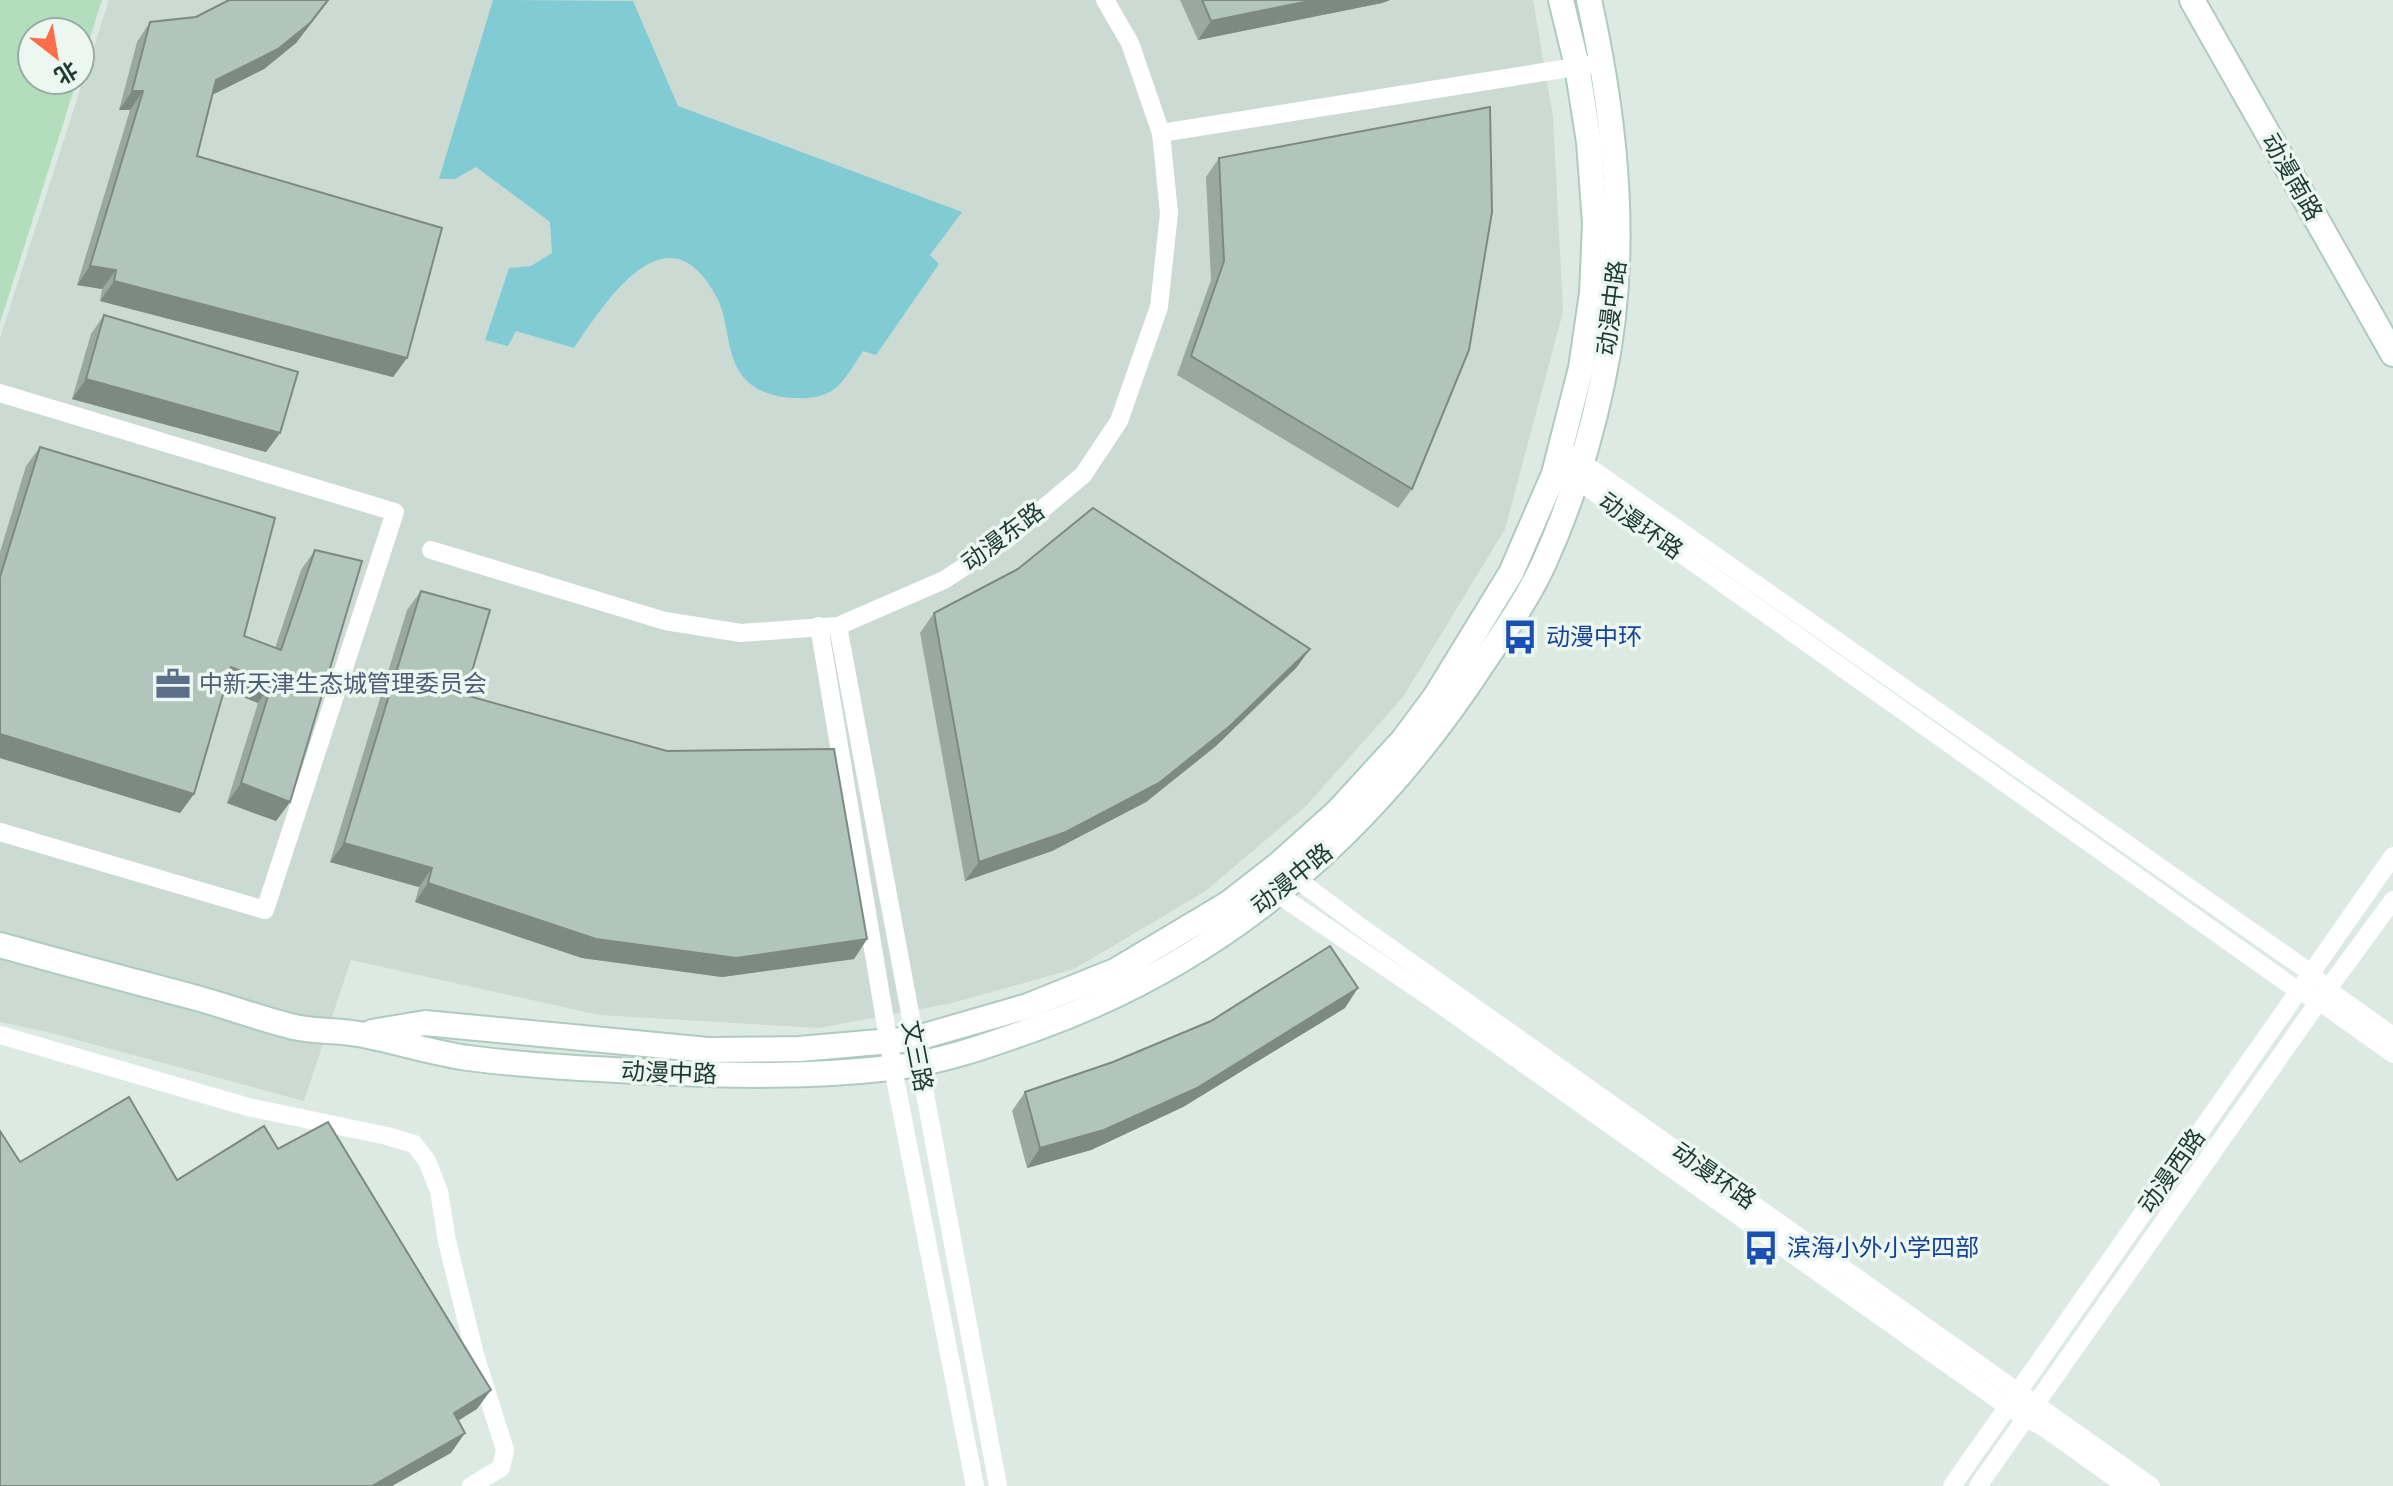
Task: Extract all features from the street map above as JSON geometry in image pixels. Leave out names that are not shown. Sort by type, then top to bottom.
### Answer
[{"type":"street","name":"动漫东路","points":[[431,550],[665,621],[741,633],[829,626],[944,580],[1007,539],[1083,475],[1119,421],[1159,307],[1169,213],[1161,133],[1130,43],[1105,0]]},
{"type":"street","name":"动漫中路","points":[[0,945],[297,1027],[361,1034],[463,1057],[564,1069],[776,1076],[919,1064],[987,1046],[1050,1023],[1144,982],[1359,822],[1451,712],[1541,569],[1568,466],[1592,293],[1595,223],[1589,142],[1577,66],[1561,0]]},
{"type":"street","name":"动漫中路","points":[[1568,466],[1602,384],[1613,316],[1619,243],[1615,151],[1603,62],[1589,0]]},
{"type":"street","name":"动漫南路","points":[[2192,0],[2393,354]]},
{"type":"street","points":[[1161,133],[1603,62]]},
{"type":"street","points":[[0,393],[395,512],[265,910],[0,832]]},
{"type":"street","name":"动漫环路","points":[[1568,466],[2311,973],[2323,995],[2393,1054]]},
{"type":"street","name":"动漫环路","points":[[1568,466],[2297,990],[2323,995],[2393,1036]]},
{"type":"street","name":"文三路","points":[[829,626],[919,1064],[998,1486]]},
{"type":"street","name":"文三路","points":[[829,626],[893,1068],[975,1486]]},
{"type":"street","name":"动漫西路","points":[[1952,1486],[2393,856]]},
{"type":"street","name":"动漫中路","points":[[361,1034],[425,1023],[708,1050],[799,1049],[914,1039],[1028,1006],[1115,971],[1229,903],[1279,879]]},
{"type":"street","name":"动漫环路","points":[[1279,879],[2031,1411],[2151,1486]]},
{"type":"street","name":"动漫西路","points":[[1978,1486],[2393,900]]},
{"type":"street","points":[[0,1035],[248,1107],[414,1144],[427,1161],[439,1191],[447,1241],[475,1355],[505,1450],[501,1468],[471,1486]]},
{"type":"street","name":"动漫环路","points":[[2031,1411],[2046,1429],[2126,1486]]},
{"type":"shaded area","points":[[109,0],[1533,0],[1553,117],[1563,312],[1505,529],[1403,697],[1306,806],[1204,892],[1074,969],[952,1003],[819,1028],[599,1015],[351,960],[304,1101],[0,1022],[0,338],[78,96],[96,96],[96,40]]},
{"type":"green space","points":[[0,0],[102,0],[96,19],[96,16],[16,16],[16,96],[72,96],[0,323]]},
{"type":"water","points":[[493,0],[633,1],[678,106],[962,212],[930,255],[939,264],[876,355],[863,351],[843,380],[820,396],[787,397],[760,390],[749,383],[738,369],[717,298],[698,271],[678,259],[659,260],[639,270],[620,286],[574,348],[516,331],[508,346],[485,340],[509,268],[531,266],[552,253],[550,222],[476,167],[455,179],[439,179]]},
{"type":"building","points":[[229,0],[328,0],[310,23],[278,49],[216,80],[197,156],[442,228],[407,358],[114,281],[116,270],[90,266],[143,91],[132,91],[150,22],[196,17]]},
{"type":"building","points":[[1202,0],[1314,0],[1211,21]]},
{"type":"building","points":[[1490,107],[1492,212],[1469,350],[1412,489],[1191,356],[1224,261],[1219,158]]},
{"type":"building","points":[[104,315],[298,372],[280,433],[86,379]]},
{"type":"building","points":[[40,447],[275,518],[244,636],[281,650],[315,550],[362,561],[290,802],[241,783],[272,683],[231,667],[194,794],[0,734],[0,577]]},
{"type":"building","points":[[1093,508],[1310,649],[1230,726],[1159,783],[1066,832],[979,862],[934,613],[1018,569]]},
{"type":"building","points":[[421,591],[490,610],[465,695],[667,751],[834,749],[867,939],[736,958],[596,939],[428,883],[432,868],[344,843]]},
{"type":"building","points":[[1330,946],[1358,988],[1197,1088],[1104,1130],[1040,1148],[1025,1092],[1113,1062],[1211,1021]]},
{"type":"building","points":[[129,1097],[177,1180],[264,1126],[278,1149],[328,1122],[491,1390],[454,1413],[465,1433],[372,1486],[0,1486],[0,1131],[20,1162]]},
{"type":"place","name":"动漫中环","points":[[1520,637]]},
{"type":"place","name":"中新天津生态城管理委员会","points":[[173,684]]},
{"type":"place","name":"滨海小外小学四部","points":[[1761,1248]]}]
